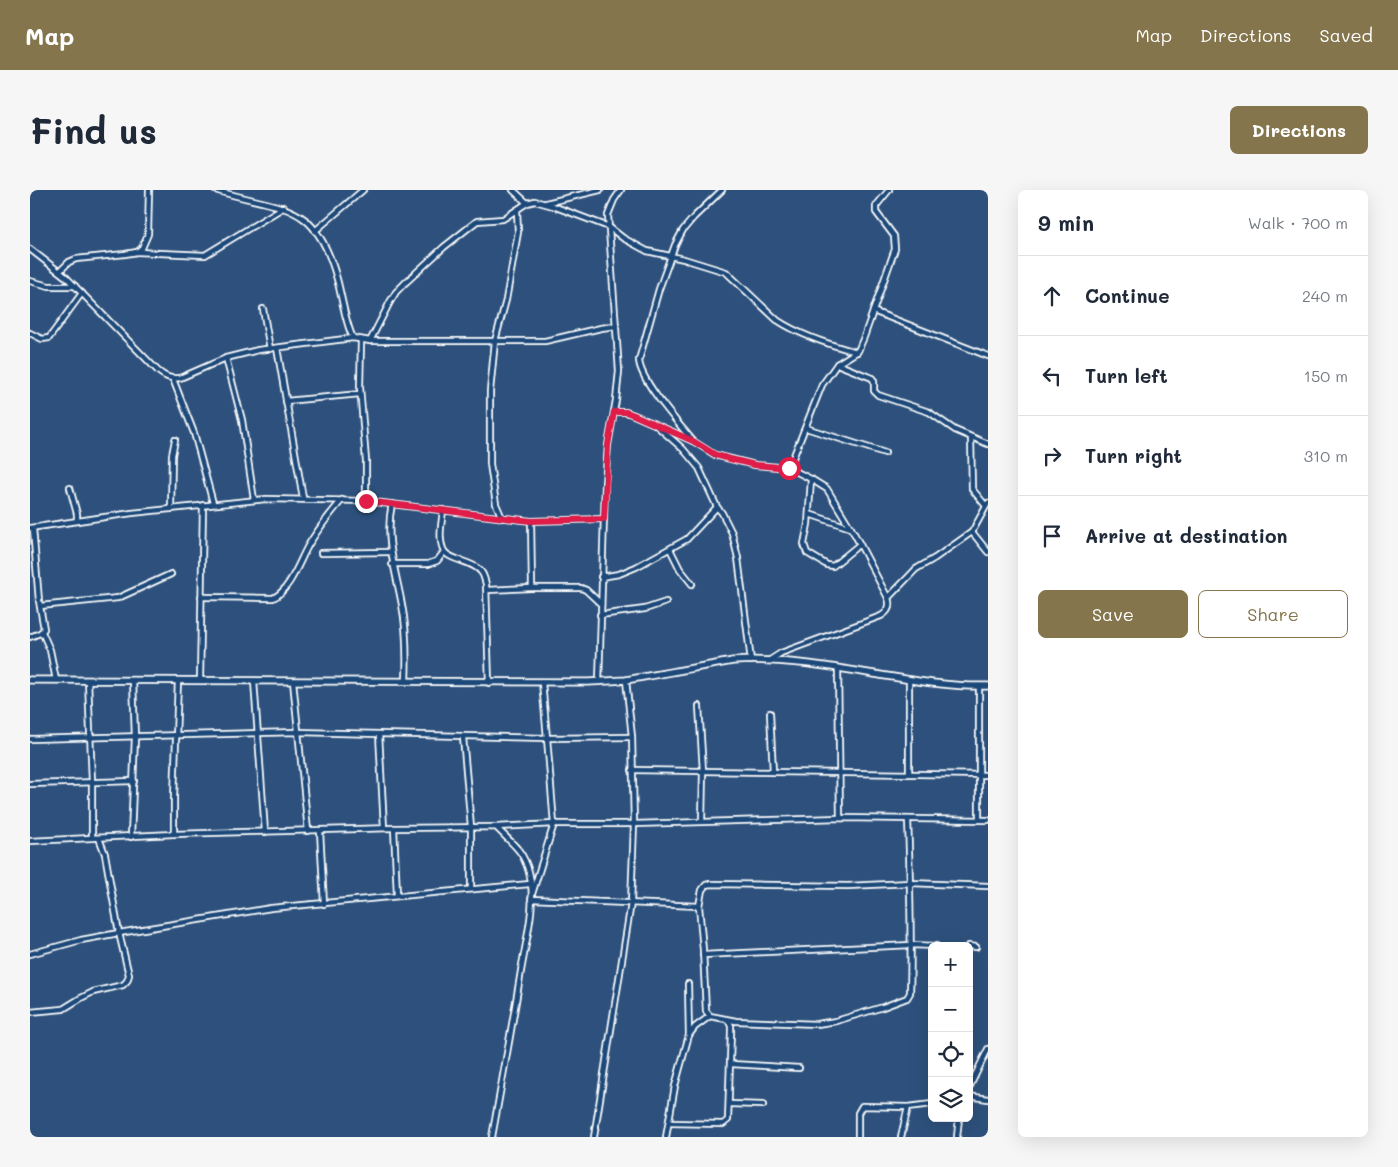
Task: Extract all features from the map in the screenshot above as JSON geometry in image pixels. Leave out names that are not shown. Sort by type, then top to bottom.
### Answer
[{"type":"street","points":[[137,252],[142,248],[148,234],[149,190]]},
{"type":"street","points":[[215,190],[284,207],[301,216],[324,244],[332,262],[353,338]]},
{"type":"street","points":[[314,231],[363,190]]},
{"type":"street","points":[[513,190],[526,203]]},
{"type":"street","points":[[543,203],[600,190]]},
{"type":"street","points":[[599,682],[600,604],[608,445],[620,371],[609,227],[610,208],[621,190]]},
{"type":"street","points":[[693,441],[661,400],[639,364],[659,288],[670,255],[683,230],[722,190]]},
{"type":"street","points":[[789,468],[822,386],[837,364],[857,352],[873,311],[895,249],[894,236],[876,212],[876,206],[889,190]]},
{"type":"street","points":[[370,341],[396,292],[423,265],[474,222],[503,219],[526,203],[535,202],[543,203],[609,227],[636,246],[660,255],[670,255],[726,272],[750,297],[786,326],[832,346],[857,352]]},
{"type":"street","points":[[60,272],[69,262],[76,259],[137,252],[205,255],[284,207]]},
{"type":"street","points":[[502,518],[492,489],[489,450],[492,369],[495,341],[506,300],[518,232],[517,210]]},
{"type":"street","points":[[30,249],[75,286],[158,371],[165,377],[173,379],[180,378],[240,354],[353,338],[370,341],[545,341],[616,326]]},
{"type":"street","points":[[30,281],[49,286],[75,286]]},
{"type":"street","points":[[30,332],[42,340],[49,338],[82,293]]},
{"type":"street","points":[[263,310],[270,349]]},
{"type":"street","points":[[873,311],[988,356]]},
{"type":"street","points":[[362,340],[360,394],[366,461],[366,501]]},
{"type":"street","points":[[277,348],[302,498]]},
{"type":"street","points":[[226,358],[242,420],[254,500]]},
{"type":"street","points":[[837,364],[873,378],[874,391],[878,395],[929,412],[950,427],[988,444]]},
{"type":"street","points":[[173,379],[194,434],[213,503]]},
{"type":"street","points":[[286,401],[360,394]]},
{"type":"street","points":[[614,412],[626,412],[693,441],[716,455],[755,465],[789,468],[827,489],[860,544],[888,598],[889,607],[886,614],[781,653],[769,661]]},
{"type":"street","points":[[657,426],[700,468],[717,507],[729,526],[735,543],[751,661]]},
{"type":"street","points":[[806,428],[885,453]]},
{"type":"street","points":[[888,598],[916,569],[972,532],[987,505],[972,489],[971,437]]},
{"type":"street","points":[[171,508],[172,454],[175,440]]},
{"type":"street","points":[[811,479],[804,549],[807,553],[827,565],[835,566],[860,544]]},
{"type":"street","points":[[70,488],[77,521]]},
{"type":"street","points":[[56,680],[50,650],[42,632],[44,626],[31,528],[213,503],[302,498],[366,501],[531,521],[604,519]]},
{"type":"street","points":[[201,597],[273,598],[277,596],[291,577],[310,543],[342,500]]},
{"type":"street","points":[[392,504],[389,525],[390,552],[403,607],[406,640],[406,682]]},
{"type":"street","points":[[200,680],[203,505]]},
{"type":"street","points":[[602,577],[619,574],[690,537],[702,521],[717,507]]},
{"type":"street","points":[[443,510],[441,534],[444,552],[482,572],[487,590],[489,682]]},
{"type":"street","points":[[809,514],[851,528]]},
{"type":"street","points":[[531,521],[532,588]]},
{"type":"street","points":[[972,532],[988,552]]},
{"type":"street","points":[[670,549],[680,569],[692,584]]},
{"type":"street","points":[[321,553],[390,552]]},
{"type":"street","points":[[392,564],[428,564],[437,561],[444,552]]},
{"type":"street","points":[[40,606],[118,598],[171,574]]},
{"type":"street","points":[[487,590],[532,588],[584,589],[600,604]]},
{"type":"street","points":[[600,615],[645,609],[666,602]]},
{"type":"street","points":[[30,637],[42,632]]},
{"type":"street","points":[[30,680],[599,682],[626,680],[733,661],[769,661],[838,668],[909,680],[988,686]]},
{"type":"street","points":[[838,668],[840,818]]},
{"type":"street","points":[[88,680],[92,838]]},
{"type":"street","points":[[131,836],[135,737],[133,680]]},
{"type":"street","points":[[174,834],[178,680]]},
{"type":"street","points":[[594,1137],[631,903],[634,824],[632,737],[626,680]]},
{"type":"street","points":[[909,680],[909,774]]},
{"type":"street","points":[[254,681],[265,832]]},
{"type":"street","points":[[293,681],[308,831]]},
{"type":"street","points":[[492,1137],[521,972],[531,898],[554,824],[542,682]]},
{"type":"street","points":[[979,820],[980,686]]},
{"type":"street","points":[[699,706],[703,771],[702,821]]},
{"type":"street","points":[[770,712],[772,772]]},
{"type":"street","points":[[30,739],[298,732],[463,737],[632,737]]},
{"type":"street","points":[[379,734],[384,828]]},
{"type":"street","points":[[463,737],[471,827],[471,889]]},
{"type":"street","points":[[632,770],[988,775]]},
{"type":"street","points":[[30,784],[134,782]]},
{"type":"street","points":[[30,841],[174,834],[554,824],[634,824],[840,818],[988,820]]},
{"type":"street","points":[[908,820],[910,883],[911,945],[909,996],[883,1008],[825,1023],[772,1023],[728,1020],[710,1016],[706,1011],[704,955],[699,906],[702,890],[710,884],[848,886],[910,883],[988,886]]},
{"type":"street","points":[[496,827],[515,844],[522,855],[530,875],[531,898]]},
{"type":"street","points":[[394,828],[397,896]]},
{"type":"street","points":[[320,831],[324,904]]},
{"type":"street","points":[[30,1012],[63,1009],[81,998],[104,989],[122,985],[127,981],[129,975],[119,933],[105,854],[99,838]]},
{"type":"street","points":[[30,954],[81,940],[271,908],[530,884]]},
{"type":"street","points":[[531,898],[699,906]]},
{"type":"street","points":[[704,955],[928,946]]},
{"type":"street","points":[[666,1137],[675,1086],[689,1035],[688,984]]},
{"type":"street","points":[[689,1035],[695,1027],[710,1016]]},
{"type":"street","points":[[669,1123],[726,1123],[729,1117],[730,1104],[732,1032],[728,1020]]},
{"type":"street","points":[[973,1080],[988,1050]]},
{"type":"street","points":[[982,1062],[988,1063]]},
{"type":"street","points":[[731,1064],[799,1068]]},
{"type":"street","points":[[973,1097],[988,1099]]},
{"type":"street","points":[[730,1104],[763,1105]]},
{"type":"street","points":[[858,1137],[858,1113],[862,1106],[908,1107],[928,1104]]},
{"type":"street","points":[[901,1137],[908,1107]]},
{"type":"street","points":[[957,1137],[959,1122]]},
{"type":"route","points":[[366,501],[531,521],[604,519],[608,445],[614,412],[618,411],[634,415],[693,441],[716,455],[755,465],[789,468]]}]
